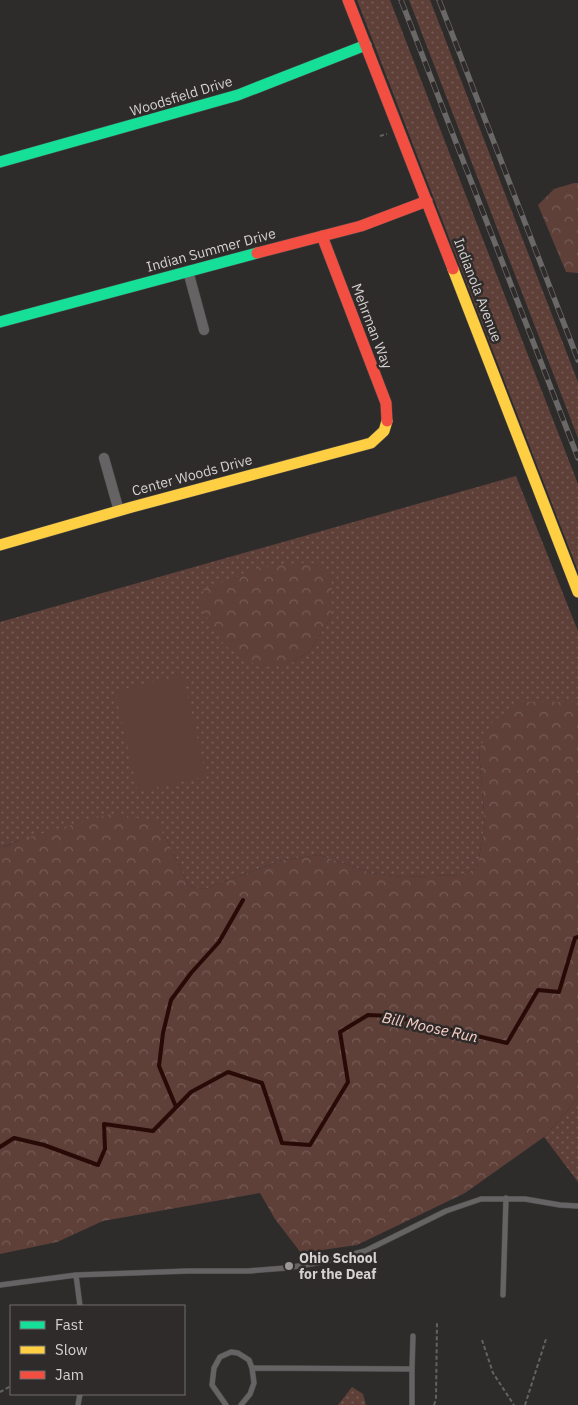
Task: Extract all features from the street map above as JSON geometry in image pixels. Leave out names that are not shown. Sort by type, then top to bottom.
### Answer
[{"type":"street","name":"Indianola Avenue","points":[[348,0],[578,592]]},
{"type":"street","name":"Woodsfield Drive","points":[[0,162],[238,95],[366,45]]},
{"type":"street","name":"Indian Summer Drive","points":[[0,322],[188,271],[354,229],[406,211],[427,201]]},
{"type":"street","name":"Mehrman Way","points":[[322,236],[386,403],[388,415],[386,428]]},
{"type":"street","points":[[188,271],[204,330]]},
{"type":"street","name":"Center Woods Drive","points":[[0,545],[118,511],[371,443],[380,437],[386,428]]},
{"type":"street","points":[[104,458],[118,511]]},
{"type":"lane","points":[[503,1294],[506,1198]]},
{"type":"lane","points":[[0,1285],[76,1275],[248,1271],[286,1268],[323,1262],[366,1251],[446,1211],[481,1199],[525,1199],[560,1206],[578,1206]]},
{"type":"lane","points":[[76,1275],[80,1305]]},
{"type":"lane","points":[[412,1405],[413,1336]]},
{"type":"lane","points":[[226,1405],[212,1385],[214,1368],[220,1357],[231,1352],[238,1353],[249,1360],[252,1368],[254,1384],[250,1394],[241,1405]]},
{"type":"lane","points":[[252,1368],[412,1369]]},
{"type":"path","points":[[434,1405],[436,1399],[437,1323]]},
{"type":"path","points":[[482,1340],[493,1373],[514,1405]]},
{"type":"path","points":[[525,1405],[546,1340]]},
{"type":"green space","points":[[357,0],[390,0],[578,484],[578,571]]},
{"type":"green space","points":[[409,0],[430,0],[578,382],[578,438]]},
{"type":"green space","points":[[578,183],[578,273],[566,272],[538,205],[554,189]]},
{"type":"green space","points":[[516,476],[578,631],[578,702],[522,702],[479,750],[485,825],[477,868],[461,875],[402,877],[372,873],[319,855],[282,860],[205,889],[189,886],[165,836],[19,840],[3,847],[0,846],[0,622]],"holes":[[[331,617],[309,652],[291,663]]]},
{"type":"green space","points":[[298,563],[319,563],[332,578],[331,617],[309,652],[291,663],[262,669],[224,645],[199,604],[204,589],[261,568]]},
{"type":"green space","points":[[183,675],[206,776],[138,792],[115,691]]},
{"type":"green space","points":[[522,702],[578,702],[578,1098],[544,1137],[465,1193],[357,1245],[301,1253],[275,1219],[260,1193],[103,1221],[57,1242],[0,1254],[0,846],[4,847],[19,840],[110,814],[153,820],[165,836],[189,886],[205,889],[282,860],[319,855],[372,873],[402,877],[461,875],[477,868],[485,825],[479,750],[493,721]]},
{"type":"green space","points":[[578,1098],[578,1182],[544,1137]]},
{"type":"green space","points":[[352,1387],[363,1394],[366,1405],[338,1405]]},
{"type":"waterway","points":[[176,1107],[159,1066],[163,1033],[171,1000],[191,973],[219,942],[243,900]]},
{"type":"waterway","name":"Bill Moose Run","points":[[0,1147],[14,1138],[44,1145],[98,1165],[105,1149],[104,1124],[153,1131],[191,1092],[228,1072],[262,1083],[282,1143],[310,1145],[348,1082],[340,1032],[368,1015],[391,1016],[507,1043],[538,990],[559,992],[575,938],[578,937]]},
{"type":"railway","points":[[401,0],[578,458]]},
{"type":"railway","points":[[439,0],[578,360]]},
{"type":"traffic: fast","points":[[0,162],[238,95],[366,45]]},
{"type":"traffic: fast","points":[[0,322],[257,253]]},
{"type":"traffic: slow","points":[[453,269],[578,592]]},
{"type":"traffic: slow","points":[[0,545],[132,507],[371,443],[384,431],[387,421]]},
{"type":"traffic: jam","points":[[348,0],[453,269]]},
{"type":"traffic: jam","points":[[257,253],[361,226],[427,201]]},
{"type":"traffic: jam","points":[[322,236],[386,403],[387,421]]},
{"type":"place","name":"Ohio School for the Deaf","points":[[289,1266]]}]
